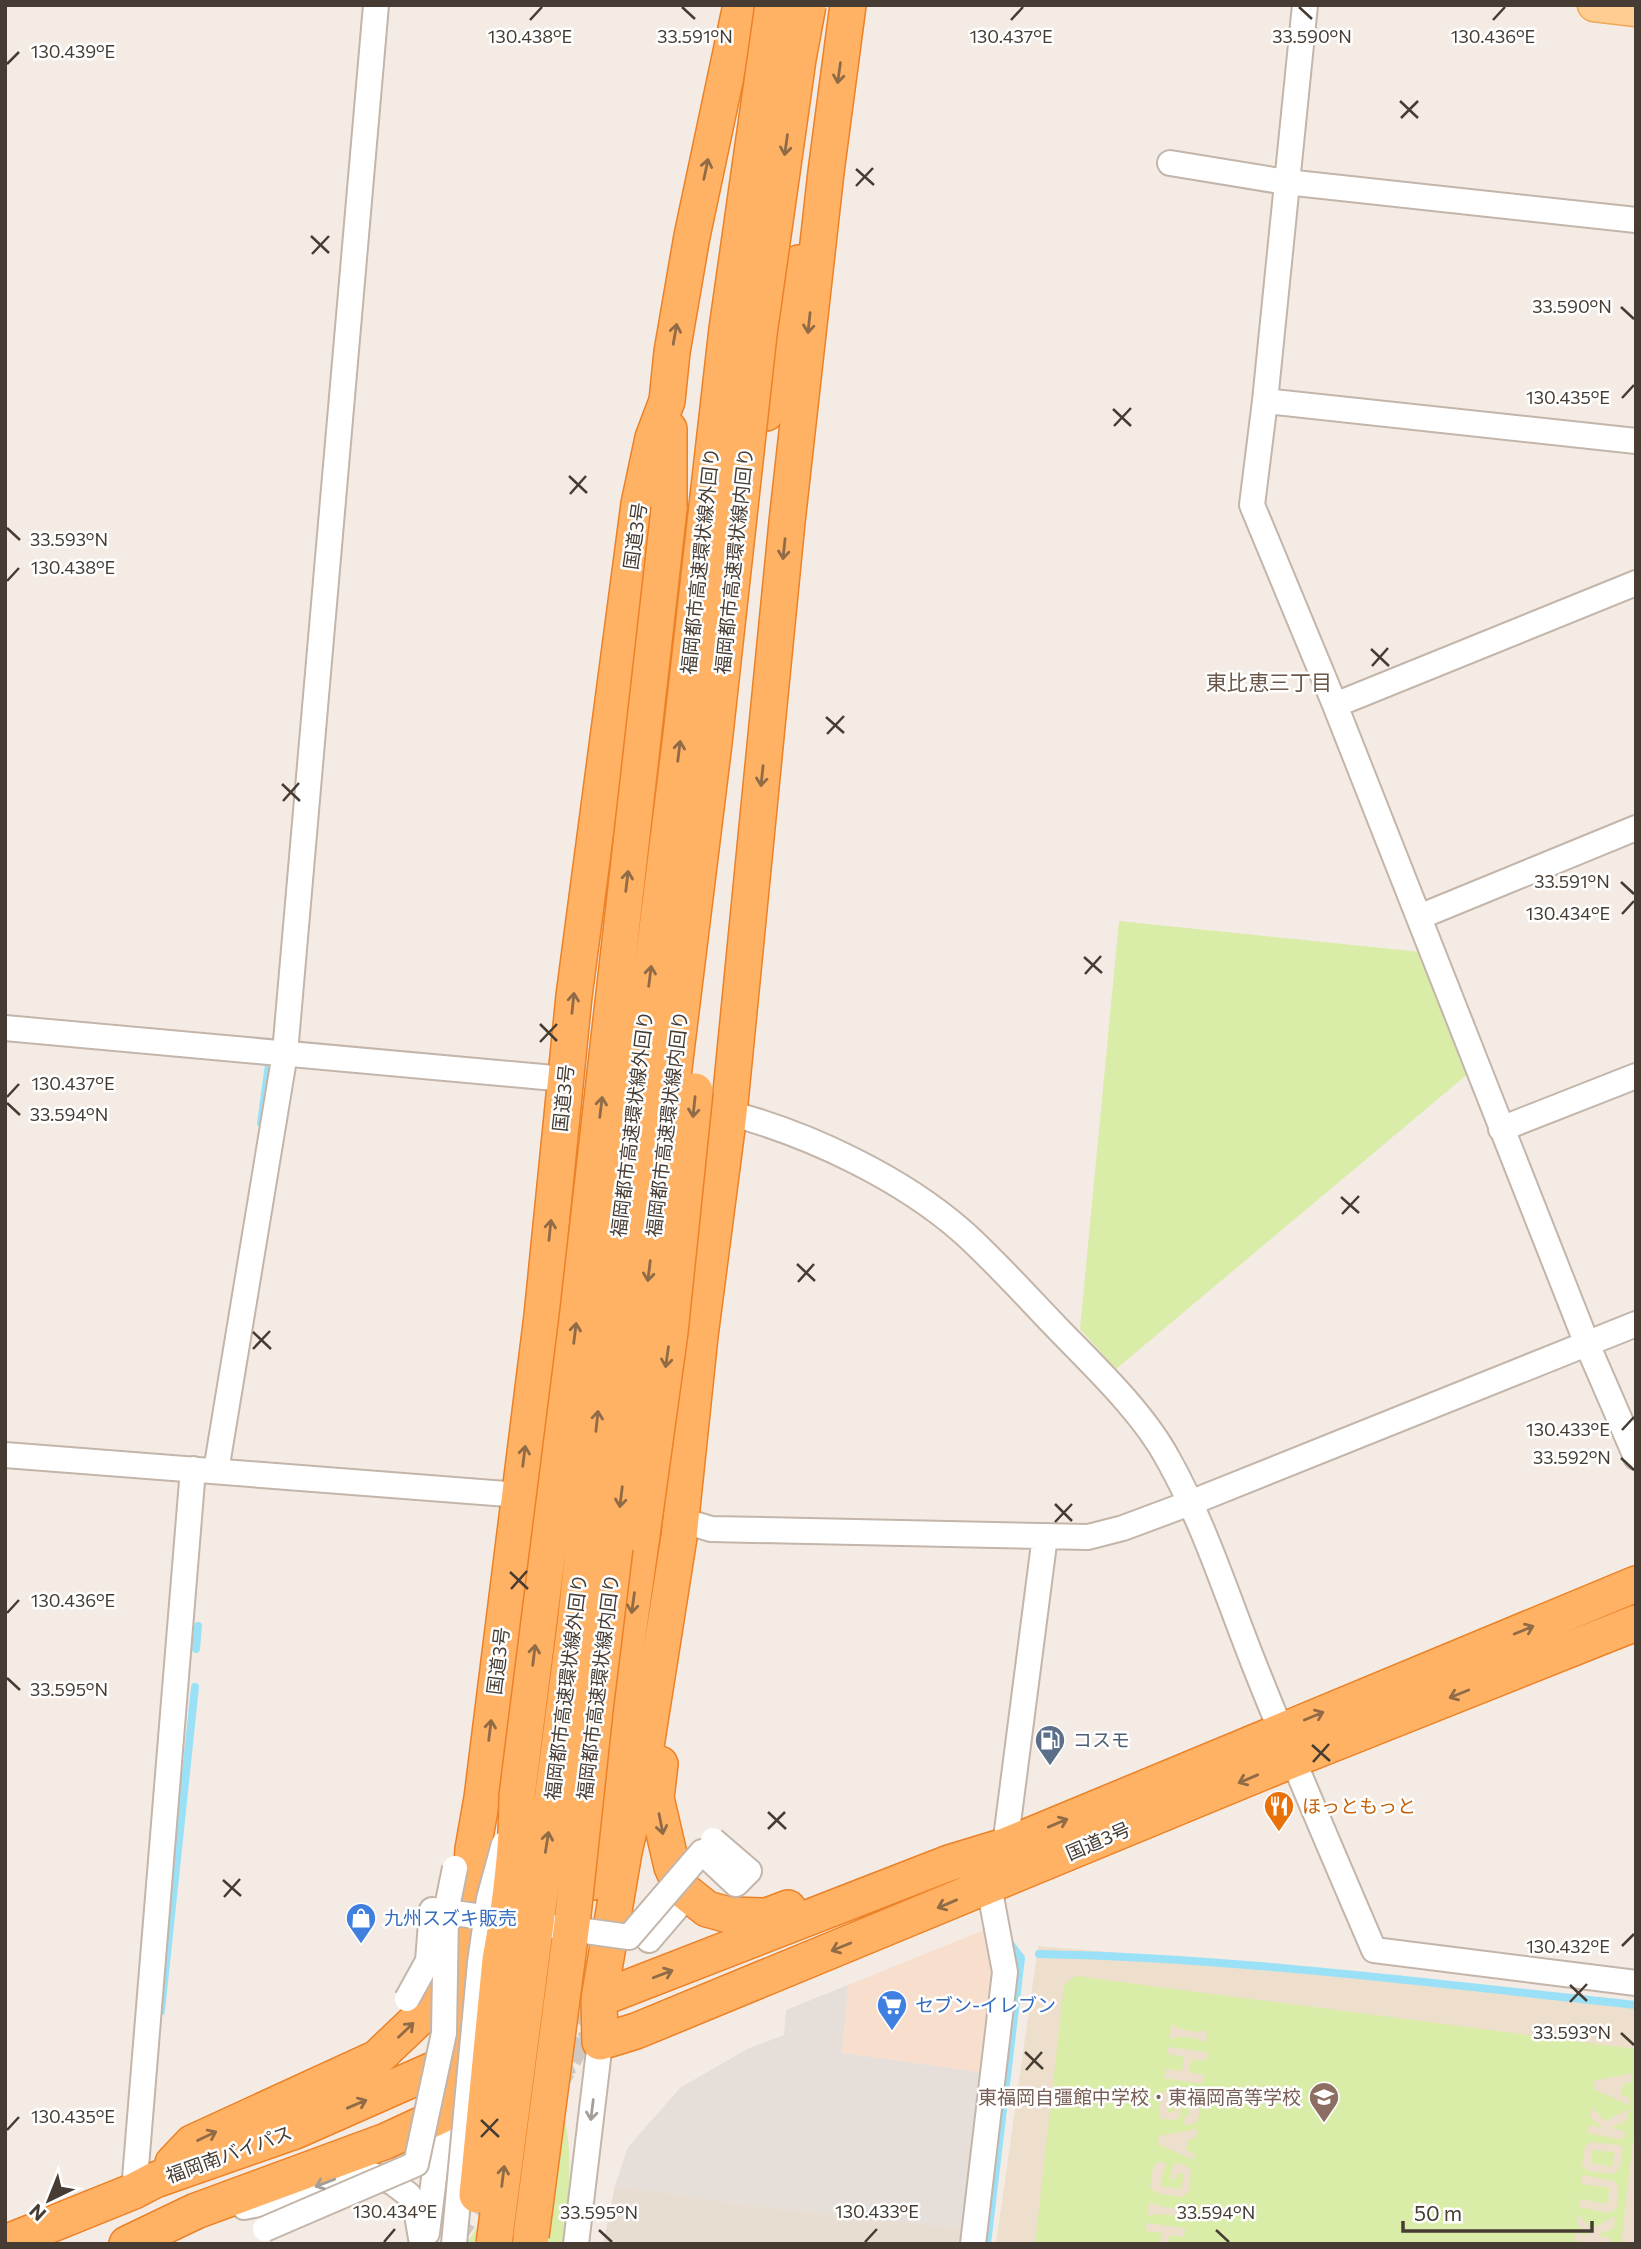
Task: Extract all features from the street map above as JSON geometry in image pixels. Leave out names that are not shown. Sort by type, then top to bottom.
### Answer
[{"type":"highway","name":"国道3号","points":[[442,2115],[451,2062],[458,1910],[482,1798],[542,1316],[574,996],[639,504],[653,438],[667,401],[672,352],[692,236],[741,5]]},
{"type":"highway","name":"福岡都市高速環状線外回り","points":[[494,2244],[575,1625],[608,1324],[681,735],[727,329],[773,5]]},
{"type":"highway","name":"福岡都市高速環状線内回り","points":[[531,2240],[573,1915],[595,1710],[712,757],[759,334],[808,5]]},
{"type":"highway","points":[[600,2042],[599,1999],[624,1852],[641,1778],[680,1528],[700,1336],[729,1112],[787,522],[826,172],[848,5]]},
{"type":"highway","points":[[531,2240],[573,2023],[670,1332],[769,389],[781,322],[826,172]]},
{"type":"highway","points":[[475,2244],[475,2218],[500,1961],[517,1839],[517,1796],[577,1320],[669,509],[670,447],[667,401]]},
{"type":"highway","points":[[680,1528],[679,1581],[656,1798],[672,1867],[682,1889],[708,1909],[729,1915],[767,1916],[846,1888],[902,1872],[949,1863]]},
{"type":"highway","name":"国道3号","points":[[600,2042],[636,2031],[989,1886],[1286,1745],[1636,1584]]},
{"type":"highway","name":"国道3号","points":[[599,1999],[949,1863],[1636,1623]]},
{"type":"highway","points":[[145,2185],[192,2143],[377,2058],[418,2018],[455,1952],[458,1910]]},
{"type":"highway","name":"福岡南バイパス","points":[[5,2243],[145,2185],[295,2131],[451,2062]]},
{"type":"highway","points":[[127,2244],[196,2211],[386,2141],[442,2115]]},
{"type":"main road","points":[[1594,5],[1636,10]]},
{"type":"street","points":[[145,2185],[205,1470],[285,1053],[376,5]]},
{"type":"street","points":[[1305,5],[1252,505],[1335,705],[1587,1344],[1636,1457]]},
{"type":"street","points":[[1170,163],[1286,182],[1636,220]]},
{"type":"street","points":[[1265,401],[1636,440]]},
{"type":"street","points":[[1335,705],[1636,583]]},
{"type":"street","points":[[1419,917],[1636,828]]},
{"type":"street","points":[[5,1028],[565,1079]]},
{"type":"street","points":[[1501,1129],[1636,1076]]},
{"type":"street","points":[[729,1112],[784,1130],[837,1152],[898,1186],[932,1209],[964,1233],[1085,1356],[1138,1416],[1168,1458],[1190,1503],[1286,1745],[1374,1951],[1636,1983]]},
{"type":"street","points":[[680,1528],[1088,1537],[1123,1528],[1190,1503],[1636,1324]]},
{"type":"street","points":[[5,1455],[519,1495]]},
{"type":"street","points":[[1004,1846],[1045,1536]]},
{"type":"street","points":[[454,2244],[480,1963],[489,1899],[517,1796]]},
{"type":"street","points":[[407,1999],[428,1961],[432,1910],[458,1910],[629,1937],[702,1852],[736,1884],[749,1871],[713,1840]]},
{"type":"street","points":[[265,2228],[416,2164],[444,2033],[458,1910],[455,1868]]},
{"type":"street","points":[[973,2244],[1005,1972],[989,1886]]},
{"type":"street","points":[[649,1940],[679,1905],[667,1894]]},
{"type":"street","points":[[576,2244],[600,2042]]},
{"type":"street","points":[[424,2244],[442,2115]]},
{"type":"street","points":[[196,2211],[218,2212],[284,2199],[345,2175],[370,2174],[391,2182],[409,2195],[416,2209],[424,2244]]},
{"type":"shaded area","points":[[984,1930],[991,1970],[979,2072],[842,2053],[848,1985]]},
{"type":"shaded area","name":"東福岡自彊館中学校・東福岡高等学校","points":[[1038,1946],[1363,1973],[1636,2004],[1636,2244],[996,2244]]},
{"type":"shaded area","points":[[848,1985],[842,2053],[979,2072],[962,2228],[766,2207],[615,2186],[628,2147],[680,2088],[747,2049],[784,2035],[786,2010]]},
{"type":"shaded area","points":[[615,2186],[766,2207],[962,2228],[960,2244],[603,2244]]},
{"type":"green space","points":[[1119,921],[1421,952],[1469,1073],[1116,1369],[1080,1329]]},
{"type":"green space","name":"東福岡自彊館中学校・東福岡高等学校","points":[[1075,1976],[1636,2049],[1636,2113],[1621,2244],[1611,2244],[1612,2239],[1598,2235],[1614,2228],[1615,2216],[1591,2229],[1578,2214],[1577,2224],[1589,2235],[1575,2233],[1574,2240],[1591,2244],[1168,2244],[1169,2235],[1184,2237],[1185,2228],[1146,2223],[1146,2231],[1162,2233],[1160,2244],[1035,2244],[1064,1985]],"holes":[[[1171,2024],[1188,2031],[1207,2030],[1206,2043],[1183,2037],[1170,2039]],[[1168,2047],[1207,2052],[1206,2061],[1191,2059],[1189,2072],[1204,2075],[1202,2084],[1164,2078],[1166,2069],[1182,2071],[1184,2057],[1168,2054]],[[1632,2073],[1632,2082],[1623,2084],[1621,2095],[1630,2098],[1629,2105],[1593,2089],[1594,2081]],[[1167,2089],[1173,2092],[1168,2100],[1168,2112],[1174,2113],[1177,2093],[1181,2091],[1199,2094],[1201,2098],[1198,2120],[1191,2125],[1184,2124],[1185,2115],[1189,2115],[1190,2099],[1182,2099],[1180,2116],[1176,2120],[1162,2119],[1159,2115],[1160,2097]],[[1592,2107],[1605,2121],[1629,2109],[1627,2120],[1611,2128],[1625,2131],[1624,2140],[1587,2133],[1589,2125],[1602,2128],[1590,2117]],[[1197,2129],[1196,2138],[1188,2140],[1186,2150],[1194,2153],[1193,2160],[1158,2144],[1159,2136]],[[1590,2142],[1620,2145],[1623,2149],[1620,2168],[1613,2174],[1588,2171],[1582,2165],[1585,2146]],[[1158,2162],[1166,2163],[1160,2186],[1181,2189],[1184,2176],[1182,2173],[1177,2173],[1176,2179],[1170,2179],[1174,2163],[1185,2165],[1191,2170],[1189,2191],[1182,2197],[1157,2193],[1150,2187],[1153,2167]],[[1582,2175],[1615,2181],[1618,2187],[1617,2208],[1609,2213],[1579,2207],[1580,2199],[1608,2204],[1609,2188],[1582,2184]],[[1149,2201],[1166,2207],[1185,2207],[1184,2220],[1171,2215],[1148,2216]]]},
{"type":"green space","points":[[554,2114],[564,2115],[569,2147],[563,2244],[466,2244]]},
{"type":"green space","points":[[1592,2150],[1615,2152],[1612,2167],[1591,2163]]},
{"type":"waterway","points":[[261,1123],[269,1064]]},
{"type":"waterway","points":[[196,1649],[198,1626]]},
{"type":"waterway","points":[[161,2011],[195,1687]]},
{"type":"waterway","points":[[987,2244],[1021,1958],[1008,1941]]},
{"type":"waterway","points":[[1039,1954],[1264,1966],[1636,2005]]},
{"type":"tunnel","points":[[451,2240],[542,2109],[597,2004]]},
{"type":"tunnel","points":[[489,2094],[600,2042]]},
{"type":"place","name":"コスモ","points":[[1050,1767]]},
{"type":"place","name":"ほっともっと","points":[[1279,1833]]},
{"type":"place","name":"九州スズキ販売","points":[[361,1945]]},
{"type":"place","name":"セブン-イレブン","points":[[892,2032]]},
{"type":"place","name":"東福岡自彊館中学校・東福岡高等学校","points":[[1324,2124]]},
{"type":"district","name":"東比恵三丁目","points":[[1269,683]]}]
